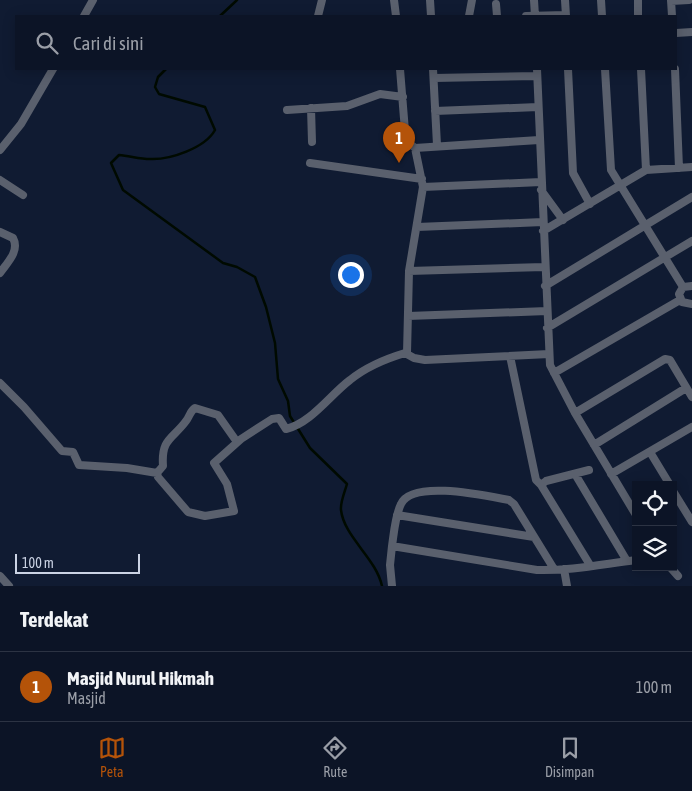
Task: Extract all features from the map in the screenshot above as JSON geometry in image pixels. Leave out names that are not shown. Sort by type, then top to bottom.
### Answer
[{"type":"street","points":[[85,15],[93,0]]},
{"type":"street","points":[[318,15],[322,0]]},
{"type":"street","points":[[394,0],[396,15]]},
{"type":"street","points":[[430,0],[431,15]]},
{"type":"street","points":[[469,15],[472,0]]},
{"type":"street","points":[[534,0],[535,15]]},
{"type":"street","points":[[565,0],[566,15]]},
{"type":"street","points":[[601,0],[602,15]]},
{"type":"street","points":[[638,0],[638,15]]},
{"type":"street","points":[[672,15],[671,0],[689,0]]},
{"type":"street","points":[[496,4],[497,15]]},
{"type":"street","points":[[677,33],[692,32]]},
{"type":"street","points":[[0,150],[21,124],[52,70]]},
{"type":"street","points":[[400,70],[406,136],[415,148],[422,183],[409,271],[407,353]]},
{"type":"street","points":[[433,70],[437,145]]},
{"type":"street","points":[[568,70],[573,173],[590,204]]},
{"type":"street","points":[[605,70],[608,156],[611,170],[665,257],[688,286],[680,291],[680,300],[684,304],[692,304]]},
{"type":"street","points":[[641,70],[646,170]]},
{"type":"street","points":[[675,70],[679,168]]},
{"type":"street","points":[[434,78],[537,72],[544,267],[550,365],[575,413],[632,508]]},
{"type":"street","points":[[287,110],[347,106],[380,94],[403,97]]},
{"type":"street","points":[[436,111],[538,107]]},
{"type":"street","points":[[311,108],[312,142]]},
{"type":"street","points":[[415,148],[437,145],[539,140]]},
{"type":"street","points":[[310,163],[422,183],[541,186]]},
{"type":"street","points":[[543,231],[646,170],[692,167]]},
{"type":"street","points":[[0,180],[23,195]]},
{"type":"street","points":[[541,186],[563,220]]},
{"type":"street","points":[[545,286],[692,197]]},
{"type":"street","points":[[417,227],[543,222]]},
{"type":"street","points":[[0,232],[13,238],[16,246],[15,251],[0,274]]},
{"type":"street","points":[[547,328],[692,241]]},
{"type":"street","points":[[409,271],[544,267]]},
{"type":"street","points":[[554,373],[680,300]]},
{"type":"street","points":[[408,316],[546,311]]},
{"type":"street","points":[[407,353],[414,358],[425,360],[549,354]]},
{"type":"street","points":[[157,473],[158,477],[188,512],[205,516],[234,511],[227,484],[214,463],[237,442],[274,418],[280,419],[285,429],[300,424],[361,372],[407,353]]},
{"type":"street","points":[[510,356],[528,433],[536,480],[541,485],[590,565]]},
{"type":"street","points":[[575,413],[665,359],[670,360],[692,397]]},
{"type":"street","points":[[0,383],[24,406],[62,451],[74,452],[77,464],[157,473]]},
{"type":"street","points":[[594,445],[686,388]]},
{"type":"street","points":[[157,473],[163,466],[162,456],[169,437],[185,423],[195,408],[218,415],[237,442]]},
{"type":"street","points":[[611,474],[692,427]]},
{"type":"street","points":[[650,452],[668,481]]},
{"type":"street","points":[[541,485],[546,481],[589,470]]},
{"type":"street","points":[[392,546],[532,569],[564,569],[632,561],[575,474]]},
{"type":"street","points":[[392,586],[390,565],[398,515],[401,504],[413,494],[444,491],[477,494],[512,502],[554,569]]},
{"type":"street","points":[[677,497],[691,519]]},
{"type":"street","points":[[398,515],[534,537]]},
{"type":"street","points":[[564,569],[567,586]]},
{"type":"street","points":[[674,571],[678,576]]},
{"type":"street","points":[[0,576],[9,586]]},
{"type":"waterway","points":[[221,15],[237,0]]},
{"type":"waterway","points":[[165,70],[158,77],[155,87],[159,94],[205,107],[215,130],[203,142],[177,155],[158,159],[142,159],[119,155],[111,163],[123,190],[223,263],[237,267],[255,277],[266,307],[275,343],[278,379],[288,401],[290,416],[310,448],[347,484],[341,507],[343,520],[379,576],[382,586]]},
{"type":"place","name":"Masjid Nurul Hikmah","points":[[399,163]]}]
